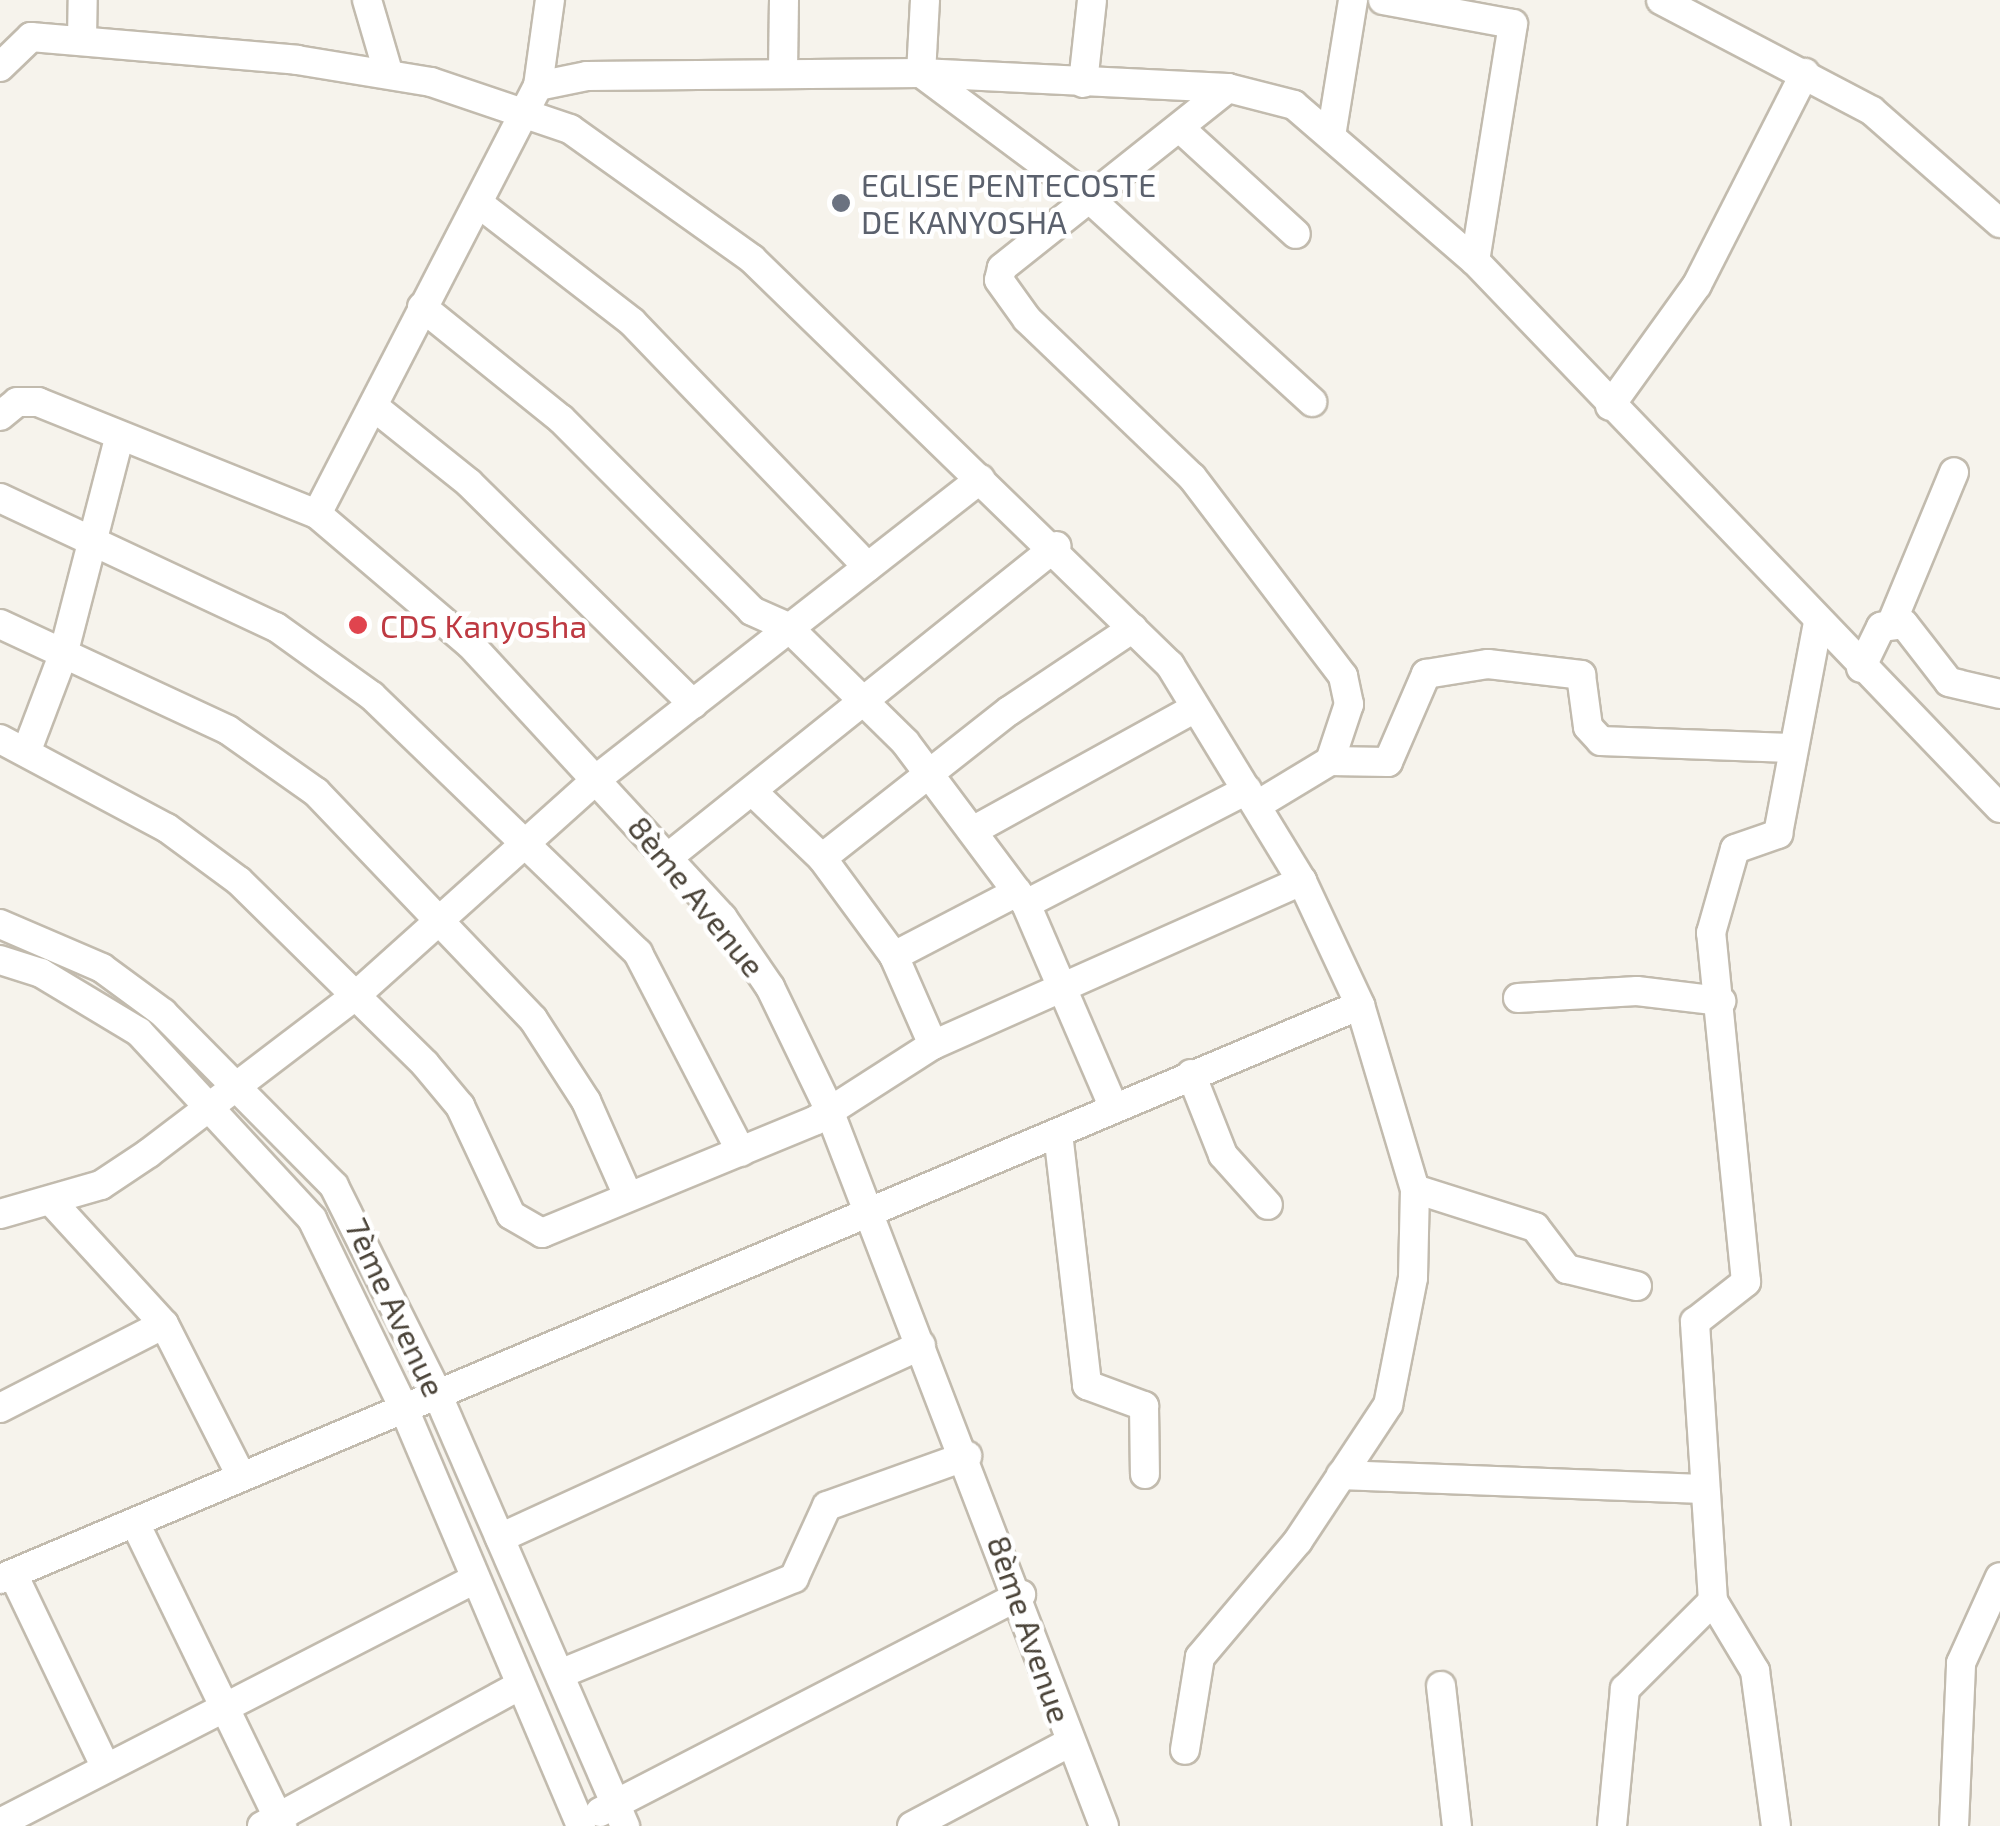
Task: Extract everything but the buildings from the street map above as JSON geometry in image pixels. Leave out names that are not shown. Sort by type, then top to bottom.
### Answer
[{"type":"street","points":[[82,39],[83,0]]},
{"type":"street","points":[[367,0],[388,72]]},
{"type":"street","points":[[316,514],[378,410],[422,307],[482,206],[538,86],[550,0]]},
{"type":"street","points":[[783,71],[784,0]]},
{"type":"street","points":[[921,73],[925,0]]},
{"type":"street","points":[[1083,82],[1092,0]]},
{"type":"street","points":[[1332,130],[1353,0]]},
{"type":"street","points":[[1383,0],[1512,24],[1476,261]]},
{"type":"street","points":[[1661,0],[1805,73],[1924,150],[2000,222]]},
{"type":"street","points":[[0,67],[22,39],[82,39],[388,72],[524,113],[630,165],[752,259],[1056,546],[1134,628],[1195,708],[1302,880],[1360,1005],[1415,1189],[1400,1372],[1342,1475],[1200,1657],[1186,1702],[1185,1750]]},
{"type":"street","points":[[538,86],[783,71],[921,73],[1228,88],[1294,105],[1332,130],[1476,261],[1610,406],[2000,808]]},
{"type":"street","points":[[921,73],[1090,199],[1312,402]]},
{"type":"street","points":[[1610,406],[1697,285],[1805,73]]},
{"type":"street","points":[[1228,88],[1182,130],[1002,268],[1001,292],[1192,478],[1343,676],[1349,704],[1330,761]]},
{"type":"street","points":[[1182,130],[1296,234]]},
{"type":"street","points":[[482,206],[632,322],[868,567]]},
{"type":"street","points":[[422,307],[560,419],[752,611],[788,627],[932,774],[976,828],[1022,898],[1112,1104]]},
{"type":"street","name":"8ème Avenue","points":[[0,416],[17,402],[38,402],[119,439],[316,514],[470,644],[671,855],[770,987],[827,1104],[968,1456],[1021,1595],[1069,1743],[1104,1826]]},
{"type":"street","points":[[378,410],[469,483],[693,704]]},
{"type":"street","points":[[27,750],[63,656],[89,535],[119,439]]},
{"type":"street","points":[[1861,668],[1868,644],[1892,622],[1954,472]]},
{"type":"street","points":[[0,1214],[53,1203],[101,1185],[354,997],[520,842],[788,627],[981,479]]},
{"type":"street","points":[[0,498],[89,535],[328,662],[648,967],[741,1152]]},
{"type":"street","points":[[671,855],[1056,546]]},
{"type":"street","points":[[1776,1826],[1755,1672],[1713,1602],[1702,1490],[1695,1322],[1746,1282],[1721,1001],[1711,933],[1730,856],[1778,834],[1790,748],[1818,622]]},
{"type":"street","points":[[1892,622],[1904,624],[1949,682],[2000,694]]},
{"type":"street","points":[[0,624],[275,760],[533,1019],[586,1100],[628,1196]]},
{"type":"street","points":[[822,858],[1134,628]]},
{"type":"street","points":[[894,956],[1330,761],[1388,762],[1426,674],[1488,664],[1581,676],[1588,727],[1602,742],[1790,748]]},
{"type":"street","points":[[976,828],[1195,708]]},
{"type":"street","points":[[0,739],[27,750],[203,852],[354,997],[460,1106],[525,1229],[542,1232],[816,1120],[827,1104],[932,1045],[1302,880]]},
{"type":"street","points":[[752,791],[822,858],[894,956],[932,1045]]},
{"type":"street","name":"7ème Avenue","points":[[0,924],[102,968],[236,1082],[359,1222],[619,1815]]},
{"type":"street","name":"7ème Avenue","points":[[0,960],[41,973],[139,1032],[211,1103],[312,1219],[402,1404],[580,1825]]},
{"type":"street","points":[[1518,998],[1637,991],[1721,1001]]},
{"type":"street","points":[[106,1768],[6,1576],[136,1524],[435,1389],[871,1215],[1058,1134],[1112,1104],[1360,1005]]},
{"type":"street","points":[[1191,1074],[1223,1155],[1268,1205]]},
{"type":"street","points":[[1058,1134],[1087,1385],[1144,1406],[1145,1474]]},
{"type":"street","points":[[1415,1189],[1534,1227],[1566,1269],[1637,1286]]},
{"type":"street","points":[[53,1203],[164,1324],[241,1476]]},
{"type":"street","points":[[0,1408],[164,1324]]},
{"type":"street","points":[[500,1538],[921,1345]]},
{"type":"street","points":[[560,1674],[784,1584],[800,1570],[827,1506],[968,1456]]},
{"type":"street","points":[[1342,1475],[1702,1490]]},
{"type":"street","points":[[136,1524],[274,1823],[519,1686]]},
{"type":"street","points":[[1954,1826],[1962,1662],[2000,1577]]},
{"type":"street","points":[[0,1823],[475,1579]]},
{"type":"street","points":[[580,1825],[619,1815],[1021,1595]]},
{"type":"street","points":[[1612,1826],[1625,1689],[1713,1602]]},
{"type":"street","points":[[1441,1686],[1457,1826]]},
{"type":"street","points":[[912,1826],[1069,1743]]},
{"type":"place","name":"EGLISE PENTECOSTE DE KANYOSHA","points":[[841,203]]},
{"type":"place","name":"CDS Kanyosha","points":[[358,625]]}]
